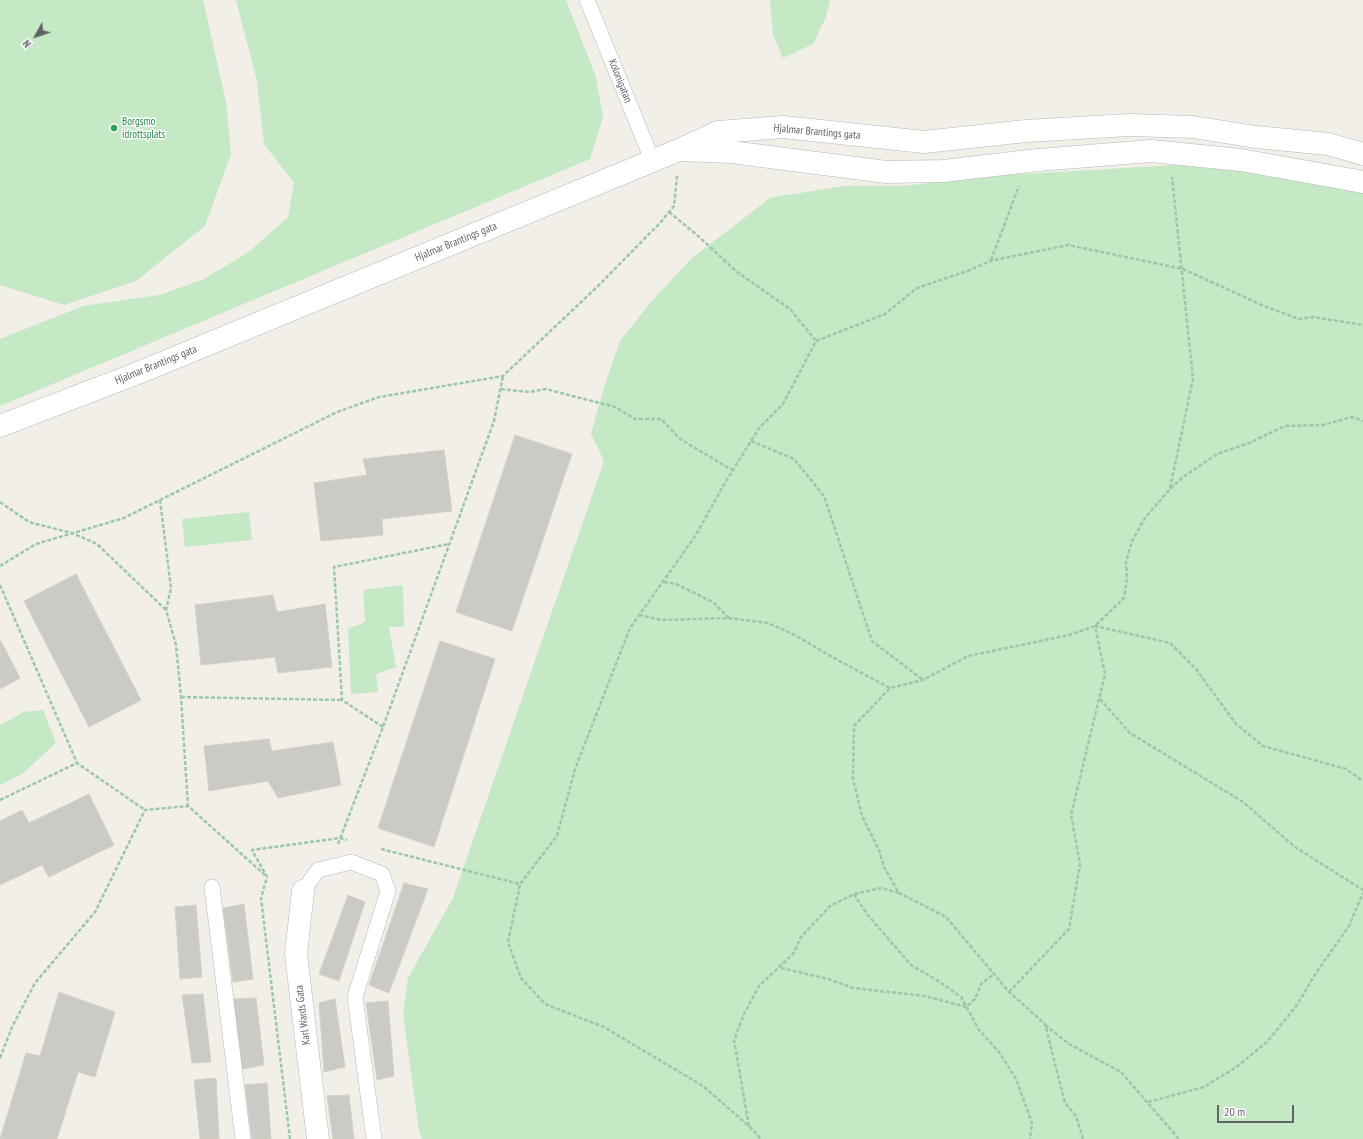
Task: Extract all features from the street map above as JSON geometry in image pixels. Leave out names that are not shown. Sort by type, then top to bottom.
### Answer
[{"type":"street","name":"Hjalmar Brantings gata","points":[[0,426],[138,373],[653,162],[718,132],[783,127],[924,142],[1066,128],[1129,126],[1186,127],[1328,144],[1363,154]]},
{"type":"street","points":[[679,150],[731,152],[886,172],[943,171],[1028,161],[1151,151],[1241,160],[1363,182]]},
{"type":"street","name":"Karl Wards Gata","points":[[303,891],[296,954],[318,1139]]},
{"type":"lane","name":"Kolonigatan","points":[[587,0],[653,162]]},
{"type":"lane","points":[[303,891],[318,870],[350,862],[382,874],[388,891],[355,997],[374,1139]]},
{"type":"lane","points":[[212,887],[243,1139]]},
{"type":"path","points":[[0,566],[36,544],[124,518],[344,409],[379,397],[503,376],[599,285],[674,206],[677,190],[679,150]]},
{"type":"path","points":[[1170,153],[1183,269],[1193,380],[1170,489]]},
{"type":"path","points":[[990,261],[1028,161]]},
{"type":"path","points":[[669,212],[697,235],[737,272],[790,309],[816,341]]},
{"type":"path","points":[[761,1139],[749,1126],[703,1086],[604,1027],[545,1004],[521,978],[508,942],[520,884],[557,836],[575,769],[630,628],[696,535],[732,470],[759,428],[783,404],[816,341],[885,314],[917,288],[970,270],[990,261],[1068,245],[1183,269],[1264,306],[1299,319],[1313,317],[1363,325]]},
{"type":"path","points":[[330,867],[383,727],[494,422],[503,376]]},
{"type":"path","points":[[501,388],[529,392],[546,389],[615,407],[635,419],[661,419],[680,439],[732,470]]},
{"type":"path","points":[[899,893],[884,867],[879,850],[862,816],[853,779],[854,726],[890,688],[923,680],[968,656],[1069,635],[1095,626],[1124,598],[1127,578],[1126,562],[1132,541],[1145,518],[1170,489],[1183,477],[1217,454],[1249,443],[1285,426],[1323,425],[1352,417],[1363,421]]},
{"type":"path","points":[[751,441],[794,459],[824,496],[872,641],[923,680]]},
{"type":"path","points":[[160,500],[171,588],[166,610],[176,645],[182,697],[188,806],[267,877]]},
{"type":"path","points":[[0,502],[29,522],[72,533],[97,544],[166,610]]},
{"type":"path","points":[[342,700],[334,567],[449,544]]},
{"type":"path","points":[[664,582],[676,584],[713,602],[729,618]]},
{"type":"path","points":[[0,585],[77,763],[145,810],[188,806]]},
{"type":"path","points":[[639,615],[662,620],[729,618],[768,623],[795,635],[890,688]]},
{"type":"path","points":[[1010,992],[1070,929],[1080,864],[1070,815],[1105,674],[1095,626]]},
{"type":"path","points":[[1095,626],[1170,643],[1196,669],[1236,724],[1262,746],[1346,769],[1363,781]]},
{"type":"path","points":[[182,697],[342,700],[383,727]]},
{"type":"path","points":[[1100,699],[1130,733],[1242,802],[1295,848],[1363,890]]},
{"type":"path","points":[[0,800],[77,763]]},
{"type":"path","points":[[0,1058],[12,1027],[35,983],[95,912],[145,810]]},
{"type":"path","points":[[375,848],[520,884]]},
{"type":"path","points":[[749,1126],[734,1040],[744,1014],[759,986],[781,968],[794,953],[801,937],[830,906],[854,894],[881,888],[899,893],[946,917],[1010,992],[1069,1044],[1121,1072],[1179,1139]]},
{"type":"path","points":[[1148,1102],[1204,1087],[1235,1068],[1267,1042],[1297,1005],[1316,973],[1349,926],[1363,893]]},
{"type":"path","points":[[854,894],[866,914],[911,965],[940,982],[961,997],[979,1030],[999,1052],[1016,1079],[1032,1123],[1030,1139]]},
{"type":"path","points":[[781,968],[828,979],[853,988],[925,996],[966,1007]]},
{"type":"path","points":[[966,1007],[975,999],[982,984],[994,974]]},
{"type":"path","points":[[1045,1024],[1065,1103],[1076,1116],[1083,1139]]},
{"type":"green space","name":"Borgsmo idrottsplats","points":[[0,0],[203,0],[226,102],[231,154],[205,226],[136,281],[64,305],[0,285]]},
{"type":"green space","points":[[236,0],[566,0],[596,77],[603,117],[590,159],[0,406],[0,339],[83,306],[160,295],[204,279],[250,251],[288,217],[294,183],[264,144],[257,81]]},
{"type":"green space","points":[[770,0],[830,0],[826,17],[813,44],[783,58],[773,35]]},
{"type":"green space","points":[[1176,165],[1295,176],[1363,192],[1363,1139],[422,1139],[419,1130],[403,1014],[408,978],[453,898],[604,461],[591,434],[603,390],[620,341],[652,301],[691,259],[770,198],[843,186],[902,186],[1005,175]]},
{"type":"green space","points":[[249,512],[252,540],[185,547],[182,519]]},
{"type":"green space","points":[[403,585],[404,627],[389,627],[396,667],[376,674],[378,692],[351,694],[348,629],[365,622],[363,590]]},
{"type":"green space","points":[[43,710],[56,743],[22,774],[0,785],[0,725],[24,712]]},
{"type":"building","points":[[515,435],[572,454],[512,631],[456,612]]},
{"type":"building","points":[[444,450],[452,511],[382,519],[383,535],[321,541],[314,483],[367,475],[363,459]]},
{"type":"building","points":[[76,574],[141,700],[89,727],[24,601]]},
{"type":"building","points":[[273,595],[277,612],[325,604],[332,667],[278,673],[275,657],[201,665],[195,605]]},
{"type":"building","points":[[1,641],[20,678],[0,689],[0,642]]},
{"type":"building","points":[[440,641],[495,659],[434,847],[378,828]]},
{"type":"building","points":[[269,739],[272,751],[333,742],[341,785],[278,798],[268,781],[209,791],[204,746]]},
{"type":"building","points":[[89,794],[114,845],[49,877],[42,865],[0,885],[0,821],[22,810],[29,823]]},
{"type":"building","points":[[404,883],[428,889],[389,993],[369,985]]},
{"type":"building","points":[[348,895],[365,902],[339,981],[319,974]]},
{"type":"building","points":[[244,904],[253,979],[233,982],[223,908]]},
{"type":"building","points":[[196,905],[202,977],[180,979],[175,907]]},
{"type":"building","points":[[59,992],[115,1012],[95,1077],[78,1072],[57,1139],[0,1139],[26,1053],[40,1056]]},
{"type":"building","points":[[203,994],[211,1062],[192,1063],[182,995]]},
{"type":"building","points":[[256,998],[264,1065],[242,1069],[233,999]]},
{"type":"building","points":[[335,999],[345,1067],[324,1072],[319,1003]]},
{"type":"building","points":[[388,1001],[394,1076],[377,1080],[366,1003]]},
{"type":"building","points":[[216,1078],[219,1139],[200,1139],[194,1080]]},
{"type":"building","points":[[267,1083],[271,1139],[252,1139],[245,1085]]},
{"type":"building","points":[[349,1095],[354,1139],[333,1139],[327,1096]]},
{"type":"place","name":"Borgsmo idrottsplats","points":[[114,128]]}]
